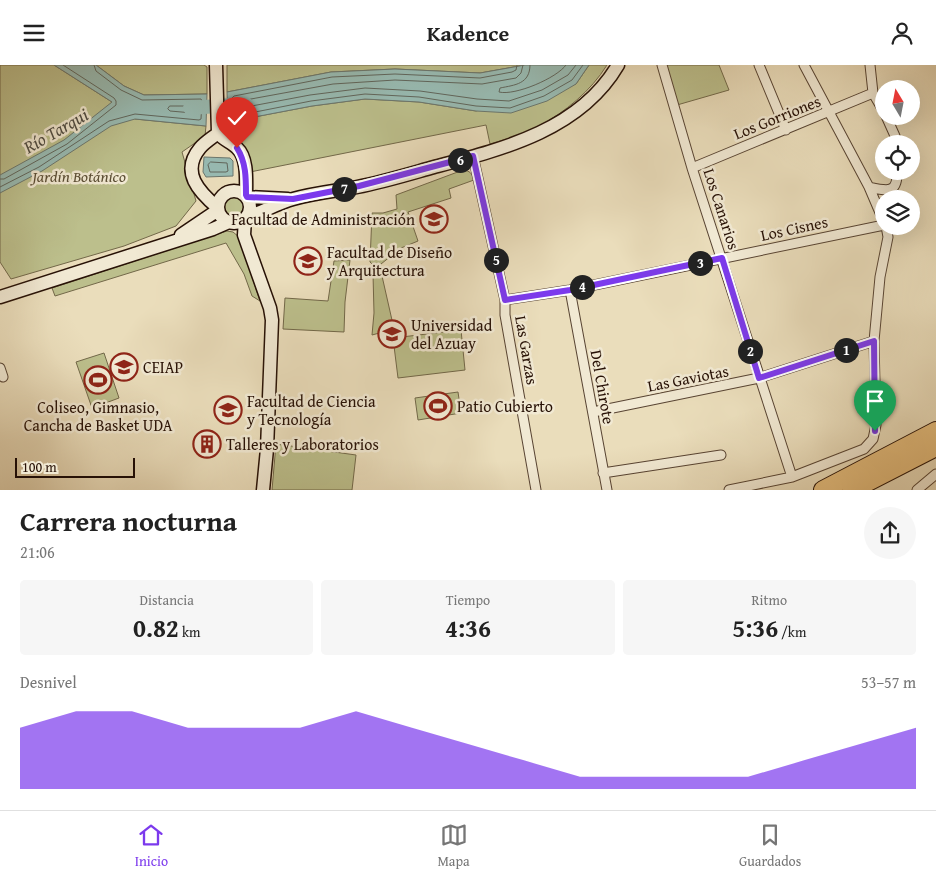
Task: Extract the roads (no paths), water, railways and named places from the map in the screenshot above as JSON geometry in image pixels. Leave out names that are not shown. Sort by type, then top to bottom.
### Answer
[{"type":"highway","points":[[823,490],[936,431]]},
{"type":"highway","points":[[852,490],[936,447]]},
{"type":"main road","points":[[216,65],[218,133],[237,148],[242,156],[245,168],[246,196],[251,205],[246,218],[244,235],[270,308],[272,320],[267,449],[263,490]]},
{"type":"main road","points":[[0,297],[230,223],[236,223],[293,199],[359,186],[513,144],[560,123],[585,105],[610,79],[618,65]]},
{"type":"main road","points":[[218,133],[201,147],[193,157],[192,172],[194,181],[199,191],[218,209],[222,218],[244,235]]},
{"type":"main road","points":[[163,245],[218,209],[219,200],[228,192],[235,191],[246,196],[293,199]]},
{"type":"street","name":"Los Canarios","points":[[662,65],[692,168],[792,477]]},
{"type":"street","points":[[759,65],[786,130]]},
{"type":"street","points":[[804,65],[875,202]]},
{"type":"street","points":[[870,65],[875,96]]},
{"type":"street","name":"Los Gorriones","points":[[692,168],[873,93]]},
{"type":"street","name":"Las Garzas","points":[[473,156],[505,300],[505,315],[536,490]]},
{"type":"street","points":[[869,187],[890,190],[895,187],[898,180]]},
{"type":"street","name":"Los Cisnes","points":[[505,300],[570,290],[875,226]]},
{"type":"street","points":[[729,490],[792,477],[868,446],[875,434],[874,341],[880,277],[887,235]]},
{"type":"street","name":"Del Chirote","points":[[570,290],[606,490]]},
{"type":"street","name":"Las Gaviotas","points":[[592,412],[759,378],[874,341]]},
{"type":"street","points":[[604,473],[721,455]]},
{"type":"street","points":[[917,490],[936,473]]},
{"type":"water","points":[[54,65],[96,65],[124,86],[144,95],[207,94],[206,126],[135,119],[111,126],[42,171],[0,193],[0,175],[64,140],[112,102]]},
{"type":"water","points":[[525,65],[589,65],[576,84],[547,101],[511,113],[476,111],[419,102],[365,99],[312,106],[228,122],[227,92],[331,72],[395,69],[480,73]]},
{"type":"water","points":[[204,157],[230,158],[233,161],[233,176],[206,177],[203,172]]},
{"type":"waterway","points":[[190,108],[246,104]]},
{"type":"place","name":"Facultad de Administración","points":[[434,219]]},
{"type":"place","name":"Facultad de Diseño y Arquitectura","points":[[308,261]]},
{"type":"place","name":"Universidad del Azuay","points":[[392,334]]},
{"type":"place","name":"CEIAP","points":[[124,367]]},
{"type":"place","name":"Coliseo, Gimnasio, Cancha de Basket UDA","points":[[98,380]]},
{"type":"place","name":"Patio Cubierto","points":[[438,406]]},
{"type":"place","name":"Facultad de Ciencia y Tecnología","points":[[228,410]]},
{"type":"place","name":"Talleres y Laboratorios","points":[[207,444]]},
{"type":"water label","name":"Río Tarqui","points":[[56,131]]},
{"type":"park label","name":"Jardín Botánico","points":[[79,176]]}]
